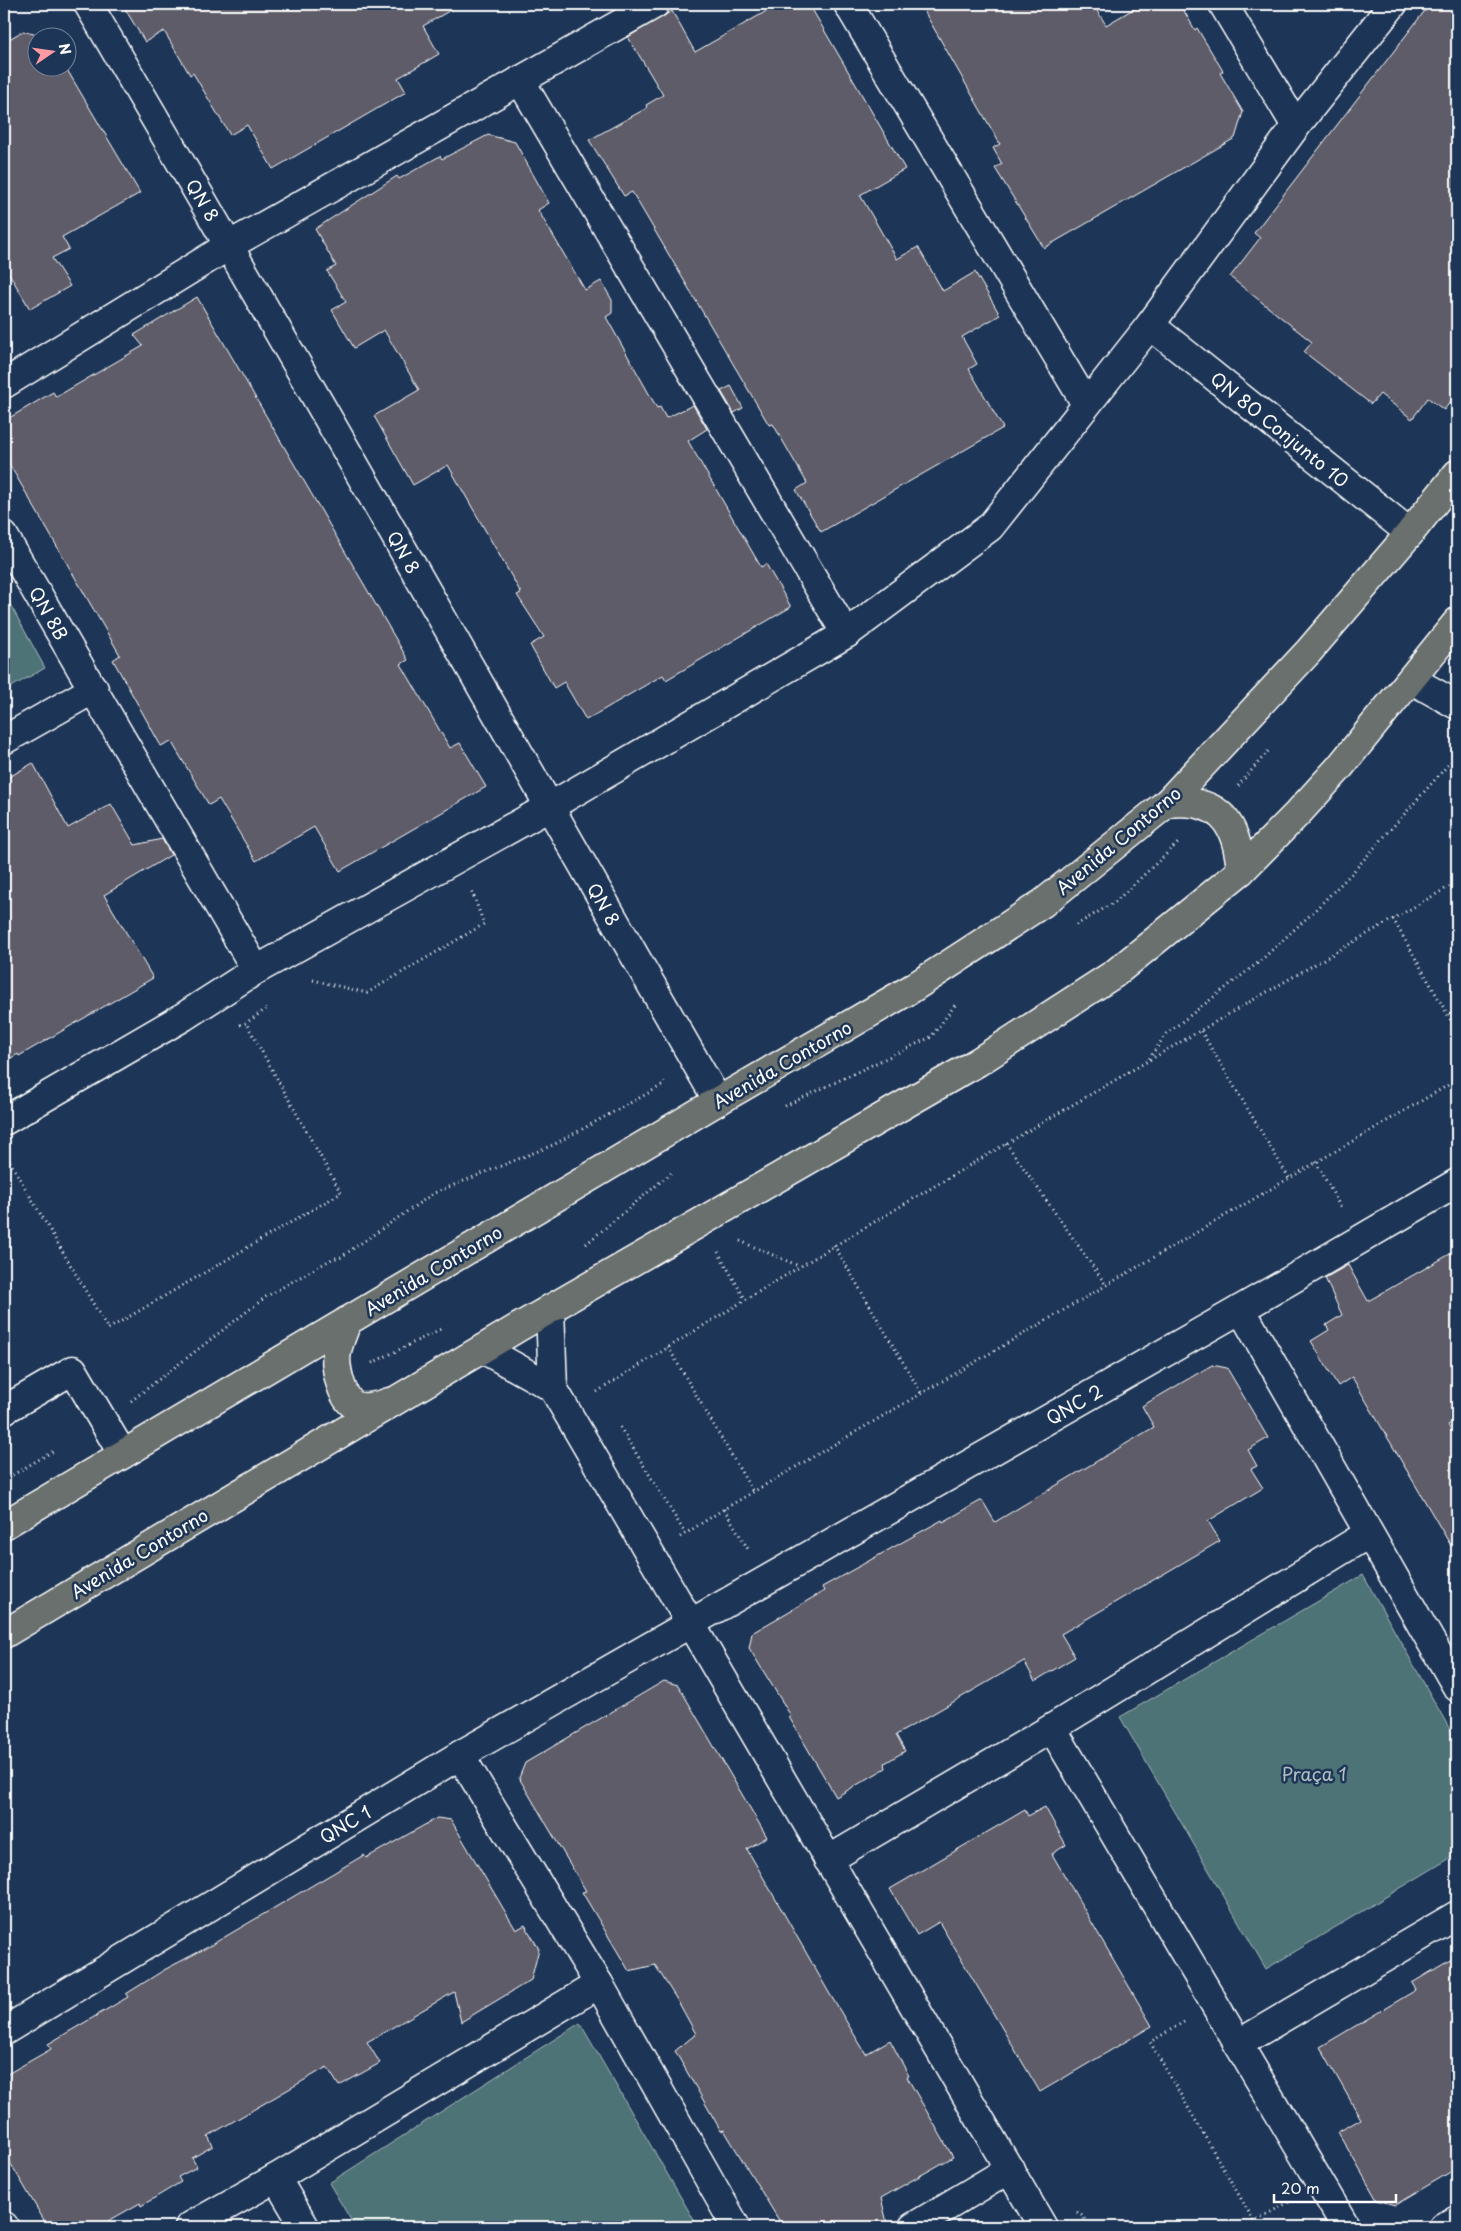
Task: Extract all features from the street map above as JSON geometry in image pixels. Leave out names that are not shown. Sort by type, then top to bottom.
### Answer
[{"type":"main road","name":"Avenida Contorno","points":[[4,1525],[718,1101],[911,990],[1035,908],[1167,803],[1309,651],[1410,533],[1457,474]]},
{"type":"main road","name":"Avenida Contorno","points":[[4,1634],[483,1348],[978,1062],[1114,974],[1241,871],[1298,813],[1339,768],[1457,622]]},
{"type":"main road","points":[[1167,803],[1187,800],[1206,805],[1223,817],[1235,835],[1241,871]]},
{"type":"main road","points":[[347,1321],[336,1352],[338,1373],[347,1398],[354,1405],[366,1407],[398,1399]]},
{"type":"street","name":"QN 8","points":[[88,4],[230,245],[718,1101]]},
{"type":"street","points":[[4,384],[230,245],[654,4]]},
{"type":"street","points":[[848,4],[1086,404]]},
{"type":"street","points":[[1223,4],[1296,126]]},
{"type":"street","points":[[4,1121],[183,1017],[256,970],[549,807],[846,634],[990,527],[1150,325],[1296,126],[1393,4]]},
{"type":"street","points":[[520,80],[846,634]]},
{"type":"street","name":"QN 8O Conjunto 10","points":[[1150,325],[1410,533]]},
{"type":"street","name":"QN 8B","points":[[4,536],[256,970]]},
{"type":"street","points":[[1412,680],[1457,705]]},
{"type":"street","points":[[4,740],[94,689]]},
{"type":"street","name":"QNC 2","points":[[689,1623],[1241,1309],[1457,1183]]},
{"type":"street","points":[[550,1309],[553,1388],[1043,2227]]},
{"type":"street","points":[[1241,1309],[1457,1687]]},
{"type":"street","points":[[483,1348],[553,1388]]},
{"type":"street","points":[[4,1410],[73,1370],[122,1454]]},
{"type":"street","points":[[828,1860],[1052,1728],[1368,1534]]},
{"type":"street","name":"QNC 1","points":[[4,2031],[460,1755],[689,1623]]},
{"type":"street","points":[[1052,1728],[1346,2227]]},
{"type":"street","points":[[460,1755],[599,1984],[736,2227]]},
{"type":"street","points":[[1238,2044],[1457,1914]]},
{"type":"street","points":[[189,2227],[276,2178],[599,1984]]},
{"type":"street","points":[[913,2227],[1010,2170]]},
{"type":"street","points":[[276,2178],[305,2227]]},
{"type":"street","points":[[1443,2227],[1457,2219]]},
{"type":"path","points":[[1148,1061],[1166,1034],[1259,962],[1316,909],[1351,874],[1457,756]]},
{"type":"path","points":[[566,1411],[745,1299],[1006,1142],[1457,882]]},
{"type":"path","points":[[309,979],[367,993],[484,924],[471,888]]},
{"type":"path","points":[[1393,919],[1457,1031]]},
{"type":"path","points":[[236,1026],[246,1023],[269,1007]]},
{"type":"path","points":[[6,1155],[108,1329],[341,1193],[246,1023]]},
{"type":"path","points":[[1201,1031],[1289,1178]]},
{"type":"path","points":[[4,1480],[104,1422],[267,1296],[332,1259],[341,1257],[434,1193],[553,1145],[663,1084],[667,1074]]},
{"type":"path","points":[[652,1559],[685,1533],[724,1509],[1457,1080]]},
{"type":"path","points":[[1006,1142],[1106,1285]]},
{"type":"path","points":[[1316,1162],[1358,1240]]},
{"type":"path","points":[[732,1244],[738,1240],[800,1266]]},
{"type":"path","points":[[834,1245],[921,1393]]},
{"type":"path","points":[[726,1247],[718,1252],[745,1299]]},
{"type":"path","points":[[668,1347],[753,1492]]},
{"type":"path","points":[[598,1391],[603,1399]]},
{"type":"path","points":[[618,1424],[685,1533]]},
{"type":"path","points":[[724,1509],[766,1579]]},
{"type":"path","points":[[1190,2019],[1150,2042],[1254,2221],[1295,2199]]},
{"type":"green space","points":[[4,593],[45,668],[4,691]]},
{"type":"green space","name":"Praça 1","points":[[1363,1575],[1457,1742],[1457,1854],[1266,1969],[1120,1717]]},
{"type":"green space","points":[[580,2023],[698,2227],[355,2227],[329,2183]]},
{"type":"building","points":[[122,4],[461,4],[423,26],[439,54],[398,78],[406,92],[273,169],[247,125],[230,135],[193,73],[190,75],[164,31],[145,42]]},
{"type":"building","points":[[779,4],[809,4],[905,169],[860,195],[897,259],[918,247],[943,291],[975,272],[1000,315],[962,337],[977,364],[969,369],[1003,428],[821,532],[796,490],[807,483],[773,424],[769,425],[632,192],[624,196],[589,140],[647,108],[646,105],[663,95],[628,37],[672,11],[695,52]]},
{"type":"building","points":[[920,4],[1093,4],[1106,25],[1142,4],[1180,4],[1223,71],[1220,73],[1243,112],[1235,138],[1044,248],[995,168],[1002,164],[993,148],[1000,144]]},
{"type":"building","points":[[1430,4],[1457,4],[1457,393],[1444,410],[1428,398],[1412,419],[1380,394],[1371,404],[1304,352],[1312,342],[1230,277],[1260,238],[1254,233]]},
{"type":"building","points":[[23,31],[28,32],[28,78],[72,78],[140,193],[62,237],[69,249],[52,258],[70,286],[30,309],[4,265],[4,42]]},
{"type":"building","points":[[488,135],[515,142],[549,203],[538,210],[585,290],[601,281],[612,300],[612,313],[606,317],[657,408],[660,407],[666,418],[693,405],[707,429],[688,441],[761,567],[766,564],[791,607],[666,680],[663,675],[586,720],[564,682],[554,688],[530,645],[544,637],[517,595],[521,593],[448,465],[413,485],[374,416],[419,390],[384,330],[354,348],[332,310],[346,302],[327,271],[336,266],[315,229],[397,176],[399,179],[440,156],[442,159]]},
{"type":"building","points":[[197,297],[408,660],[401,664],[450,748],[460,743],[486,787],[340,871],[314,827],[256,861],[219,799],[209,805],[171,741],[161,746],[113,660],[120,655],[4,455],[4,421],[53,392],[56,397],[143,346],[134,335]]},
{"type":"building","points":[[731,386],[743,408],[734,413],[721,391]]},
{"type":"building","points":[[33,763],[68,828],[111,804],[135,845],[162,839],[171,855],[104,895],[153,978],[19,1056],[18,1054],[4,1062],[4,780]]},
{"type":"building","points":[[1457,1250],[1457,1420],[1448,1425],[1457,1442],[1457,1556],[1352,1377],[1338,1386],[1311,1341],[1329,1330],[1326,1325],[1342,1315],[1325,1278],[1348,1265],[1368,1301]]},
{"type":"building","points":[[1212,1365],[1227,1368],[1268,1438],[1248,1450],[1257,1466],[1251,1469],[1263,1488],[1208,1521],[1220,1541],[1061,1634],[1075,1657],[1035,1681],[1024,1661],[896,1735],[905,1751],[885,1763],[886,1768],[836,1797],[789,1717],[791,1716],[749,1648],[752,1633],[824,1591],[822,1587],[942,1520],[943,1522],[982,1500],[995,1522],[1154,1427],[1142,1406]]},
{"type":"building","points":[[664,1681],[678,1685],[767,1837],[747,1849],[866,2054],[890,2040],[909,2076],[907,2077],[953,2157],[881,2198],[888,2227],[783,2227],[724,2130],[721,2131],[675,2051],[696,2034],[679,2003],[655,1965],[629,1971],[582,1892],[586,1891],[519,1778],[525,1763]]},
{"type":"building","points":[[1045,1807],[1066,1845],[1052,1854],[1152,2026],[1040,2092],[939,1922],[917,1935],[890,1889],[1025,1810],[1028,1816]]},
{"type":"building","points":[[437,1818],[451,1820],[516,1930],[525,1925],[539,1949],[531,1980],[461,2022],[454,1992],[367,2042],[380,2063],[339,2086],[327,2067],[208,2136],[213,2146],[192,2158],[197,2167],[178,2177],[181,2182],[141,2206],[140,2203],[98,2227],[48,2227],[4,2152],[4,2076],[51,2049],[48,2044],[128,1997],[126,1994],[164,1970],[206,1948],[364,1855],[366,1858]]},
{"type":"building","points":[[1457,1956],[1457,2168],[1395,2205],[1377,2200],[1338,2132],[1361,2119],[1320,2047],[1416,1990],[1412,1983]]}]
